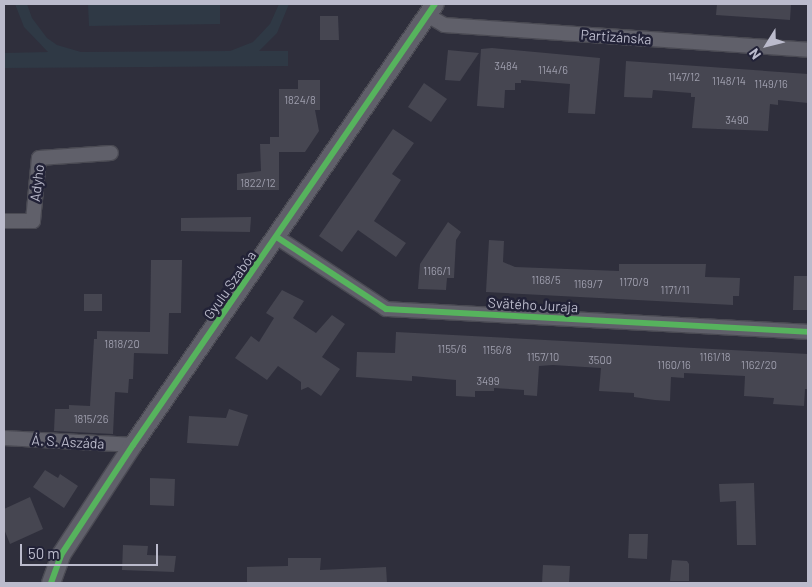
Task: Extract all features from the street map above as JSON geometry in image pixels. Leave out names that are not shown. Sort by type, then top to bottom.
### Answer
[{"type":"street","name":"Partizánska","points":[[431,10],[444,26],[808,50]]},
{"type":"street","name":"Gyulu Szabóa","points":[[51,583],[61,555],[133,445],[278,238],[431,10]]},
{"type":"street","name":"Adyho","points":[[4,220],[33,221],[39,158],[111,153]]},
{"type":"street","name":"Svätého Juraja","points":[[278,238],[386,309],[808,332]]},
{"type":"street","name":"Á. S. Aszáda","points":[[4,438],[133,445]]},
{"type":"shaded area","points":[[15,4],[27,4],[32,18],[47,38],[57,45],[81,52],[230,51],[253,42],[270,24],[279,4],[289,4],[277,33],[259,51],[288,51],[288,66],[4,68],[4,53],[48,52],[24,27]]},
{"type":"shaded area","points":[[88,4],[220,4],[220,24],[89,26]]},
{"type":"building","points":[[717,4],[791,4],[790,20],[716,15]]},
{"type":"building","points":[[320,16],[338,16],[339,40],[320,40]]},
{"type":"building","points":[[492,48],[600,58],[595,114],[568,113],[570,84],[521,80],[521,83],[515,83],[515,90],[505,90],[504,108],[477,106],[481,49]]},
{"type":"building","points":[[448,50],[479,53],[460,81],[445,80]]},
{"type":"building","points":[[626,61],[808,74],[808,103],[778,100],[778,105],[770,104],[768,131],[692,128],[695,97],[691,97],[691,93],[653,90],[652,98],[624,97]]},
{"type":"building","points":[[298,80],[320,80],[320,110],[315,110],[319,131],[305,152],[279,152],[279,190],[237,190],[237,174],[261,171],[260,144],[270,144],[270,137],[279,137],[279,89],[298,89]]},
{"type":"building","points":[[424,83],[447,99],[431,122],[408,107]]},
{"type":"building","points":[[393,129],[414,143],[392,174],[401,180],[374,221],[406,243],[396,257],[358,230],[342,252],[319,236]]},
{"type":"building","points":[[251,217],[250,232],[181,231],[181,218]]},
{"type":"building","points":[[448,222],[461,232],[456,240],[454,278],[447,278],[446,290],[418,289],[420,264]]},
{"type":"building","points":[[489,240],[504,241],[503,262],[515,267],[619,271],[619,264],[706,264],[705,277],[740,278],[739,296],[733,296],[733,305],[486,292]]},
{"type":"building","points":[[151,260],[182,260],[181,313],[169,313],[168,354],[134,353],[133,379],[129,379],[128,393],[115,392],[113,434],[54,431],[55,409],[69,409],[69,405],[90,406],[94,339],[97,339],[97,331],[150,332]]},
{"type":"building","points":[[794,276],[808,276],[808,310],[793,310]]},
{"type":"building","points":[[282,290],[304,301],[293,318],[316,333],[332,315],[345,324],[322,357],[340,369],[321,396],[308,387],[301,390],[301,382],[278,366],[267,380],[235,358],[251,336],[259,342],[274,318],[266,313]]},
{"type":"building","points":[[84,294],[102,294],[102,311],[84,311]]},
{"type":"building","points":[[396,332],[808,354],[808,389],[805,389],[804,406],[773,404],[774,398],[744,396],[745,376],[684,373],[684,378],[671,377],[670,401],[655,400],[634,397],[634,393],[599,391],[601,368],[553,365],[539,366],[537,396],[524,395],[524,390],[494,388],[494,391],[475,391],[475,397],[456,396],[456,380],[412,376],[412,381],[356,377],[357,352],[395,353]]},
{"type":"building","points":[[229,409],[248,415],[238,446],[187,443],[189,416],[226,418]]},
{"type":"building","points":[[45,470],[58,478],[60,474],[78,486],[64,508],[33,487]]},
{"type":"building","points":[[150,478],[175,479],[174,506],[150,505]]},
{"type":"building","points":[[754,483],[756,545],[737,545],[736,501],[720,502],[719,484]]},
{"type":"building","points":[[30,497],[43,529],[10,544],[4,529],[4,509]]},
{"type":"building","points":[[629,534],[648,534],[647,559],[628,558]]},
{"type":"building","points":[[123,545],[148,546],[147,555],[176,556],[174,572],[122,570]]},
{"type":"building","points":[[288,558],[321,558],[320,570],[386,567],[387,583],[247,583],[247,567],[288,566]]},
{"type":"building","points":[[672,560],[687,561],[689,564],[689,581],[670,581]]},
{"type":"building","points":[[543,565],[570,566],[569,583],[542,583]]},
{"type":"cycle path","points":[[51,583],[61,555],[133,445],[435,4]]},
{"type":"cycle path","points":[[278,238],[386,309],[808,332]]}]
